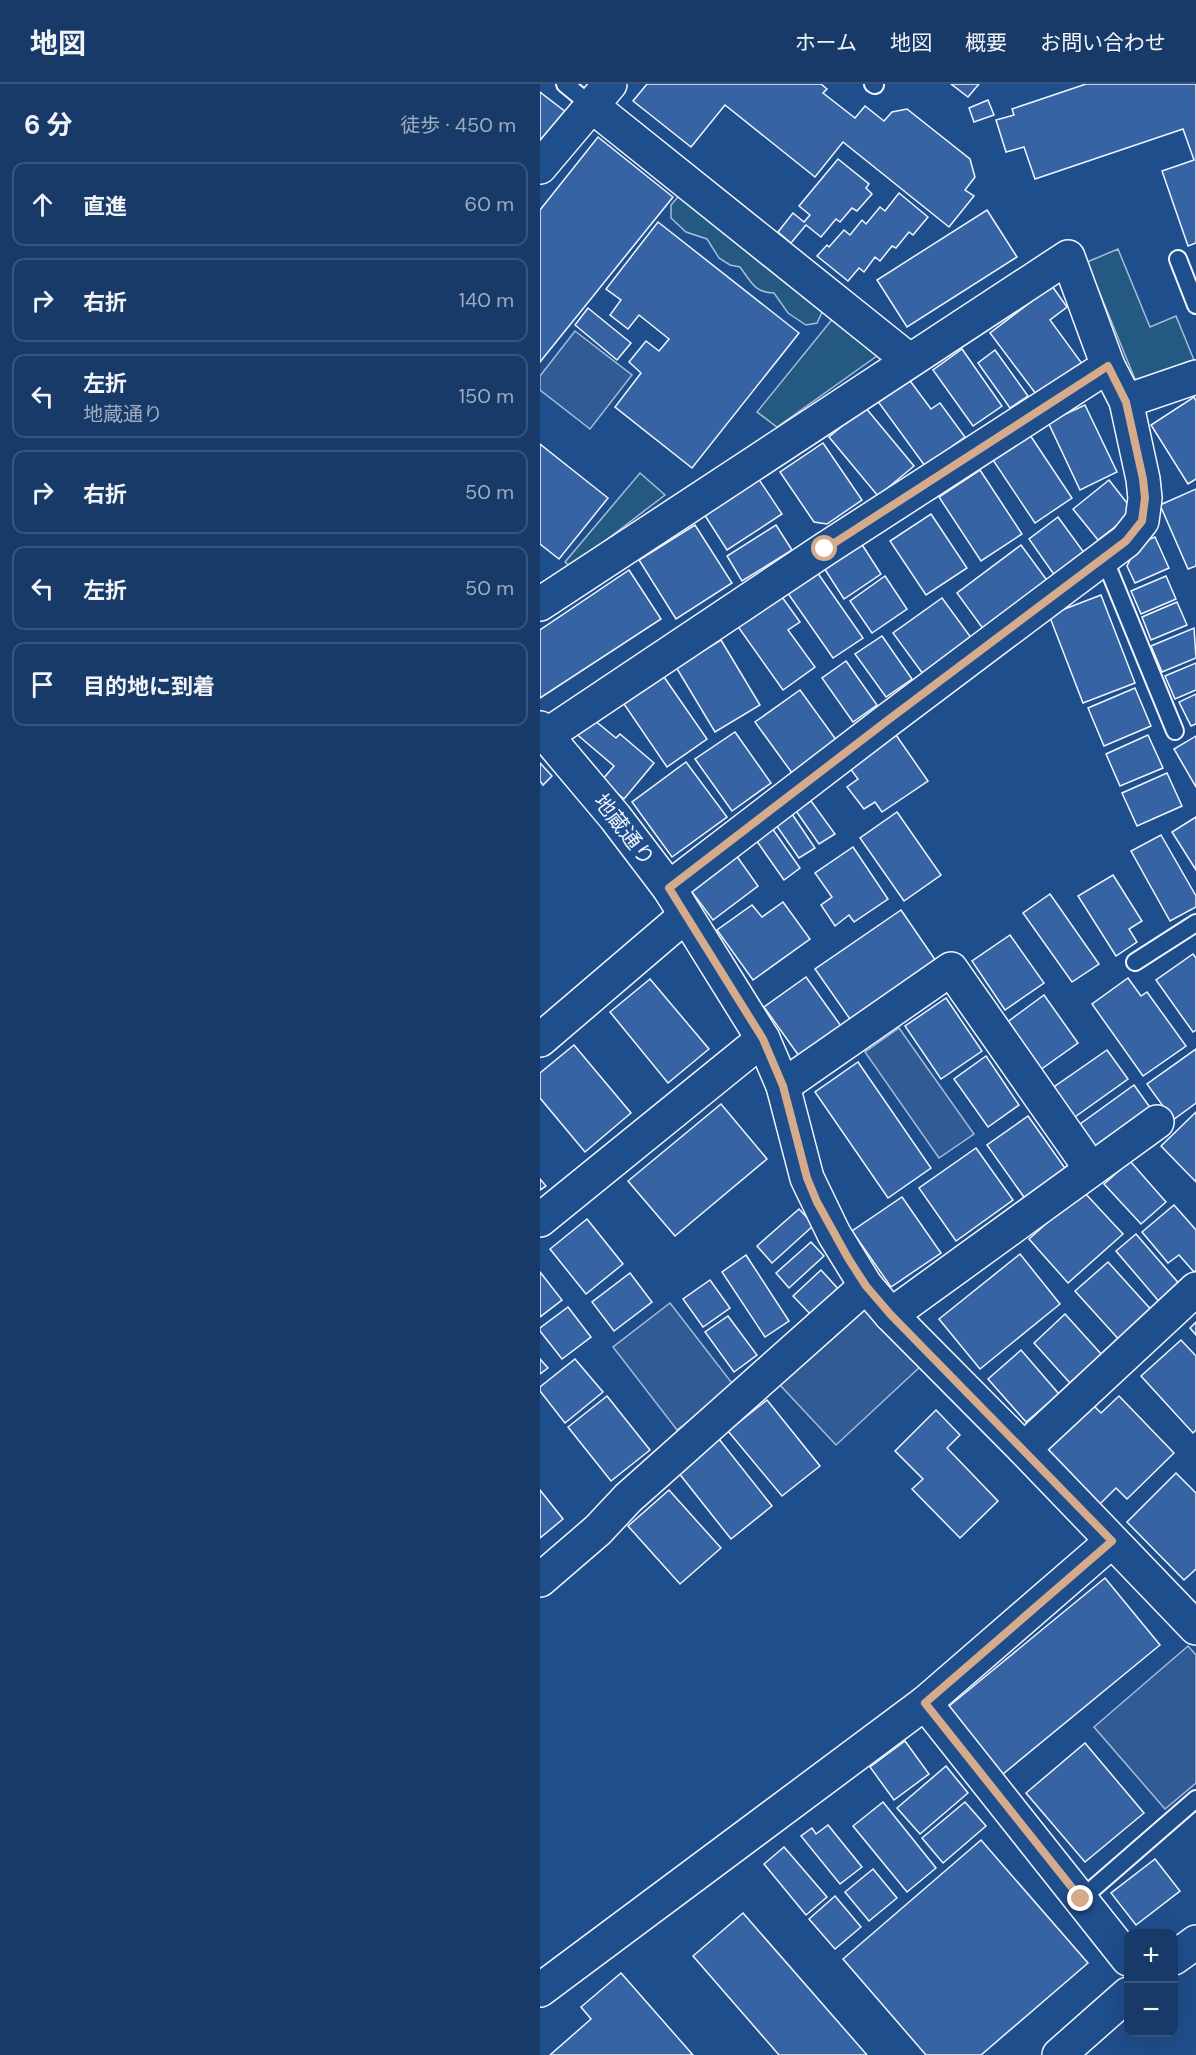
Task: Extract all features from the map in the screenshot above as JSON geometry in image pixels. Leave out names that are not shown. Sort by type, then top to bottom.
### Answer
[{"type":"street","points":[[540,167],[601,95],[909,360]]},
{"type":"street","points":[[540,604],[1068,257],[1108,366],[1126,402],[1143,479],[1145,498],[1142,521],[1126,541],[669,888]]},
{"type":"street","points":[[543,732],[1108,366]]},
{"type":"street","points":[[1126,402],[1196,377]]},
{"type":"street","name":"地蔵通り","points":[[543,732],[615,817],[669,888],[763,1039],[783,1086],[810,1186],[834,1234],[866,1286],[891,1315],[1112,1541],[1191,1612]]},
{"type":"street","points":[[540,1040],[685,916]]},
{"type":"street","points":[[783,1086],[951,969],[1091,1169]]},
{"type":"street","points":[[540,1220],[763,1039]]},
{"type":"street","points":[[891,1315],[1157,1122]]},
{"type":"street","points":[[540,1580],[598,1530],[637,1490],[866,1286]]},
{"type":"street","points":[[1024,1449],[1196,1289]]},
{"type":"street","points":[[540,1990],[925,1703],[1112,1541]]},
{"type":"street","points":[[925,1703],[1124,1954]]},
{"type":"street","points":[[1178,1954],[1196,1941]]},
{"type":"street","points":[[1059,2055],[1124,1998]]},
{"type":"lane","points":[[565,84],[601,95]]},
{"type":"lane","points":[[1178,259],[1196,305]]},
{"type":"lane","points":[[1104,558],[1175,731]]},
{"type":"lane","points":[[1135,962],[1196,923]]},
{"type":"lane","points":[[1081,1899],[1196,1799]]},
{"type":"shaded area","points":[[690,196],[823,310],[817,323],[806,325],[788,313],[774,293],[758,289],[740,267],[730,265],[719,258],[707,239],[686,232],[671,218],[671,205],[678,197]]},
{"type":"shaded area","points":[[1118,249],[1150,327],[1176,316],[1194,360],[1137,384],[1087,262]]},
{"type":"shaded area","points":[[834,317],[881,353],[777,427],[757,412]]},
{"type":"shaded area","points":[[575,331],[632,375],[590,429],[540,390],[540,376]]},
{"type":"shaded area","points":[[640,473],[665,495],[571,567],[565,562]]},
{"type":"shaded area","points":[[899,1028],[974,1134],[939,1158],[865,1052]]},
{"type":"shaded area","points":[[670,1303],[735,1387],[677,1430],[613,1347]]},
{"type":"shaded area","points":[[866,1306],[921,1366],[836,1445],[780,1385]]},
{"type":"shaded area","points":[[1188,1646],[1196,1655],[1196,1783],[1165,1809],[1094,1727]]},
{"type":"building","points":[[647,84],[821,84],[827,89],[823,93],[855,118],[865,106],[884,121],[892,112],[907,109],[970,159],[975,177],[965,190],[974,196],[949,227],[843,142],[815,177],[725,105],[691,147],[633,101]]},
{"type":"building","points":[[951,84],[979,84],[968,97]]},
{"type":"building","points":[[1086,84],[1196,84],[1196,243],[1188,246],[1162,171],[1194,160],[1183,129],[1035,179],[1024,147],[1006,152],[996,120],[1014,115],[1012,109]]},
{"type":"building","points":[[540,92],[575,119],[540,156]]},
{"type":"building","points":[[988,100],[994,115],[974,122],[969,108]]},
{"type":"building","points":[[598,137],[673,197],[540,362],[540,210]]},
{"type":"building","points":[[838,159],[869,184],[866,188],[872,194],[857,211],[852,208],[840,222],[836,219],[821,237],[806,225],[791,243],[778,232],[793,213],[804,222],[810,215],[799,206]]},
{"type":"building","points":[[899,193],[928,217],[913,235],[909,232],[896,248],[892,246],[880,261],[875,257],[864,272],[859,268],[848,281],[817,256],[827,245],[829,247],[844,230],[850,235],[862,220],[866,224],[880,207],[885,211]]},
{"type":"building","points":[[987,210],[1017,257],[907,327],[877,280]]},
{"type":"building","points":[[658,222],[799,333],[692,468],[615,407],[641,373],[629,362],[646,341],[659,351],[669,339],[639,315],[628,329],[610,315],[621,300],[606,289]]},
{"type":"building","points":[[1052,286],[1067,307],[1050,320],[1083,365],[1039,398],[990,333]]},
{"type":"building","points":[[588,308],[631,343],[617,360],[575,325]]},
{"type":"building","points":[[962,349],[1002,406],[973,426],[933,370]]},
{"type":"building","points":[[995,350],[1028,396],[1010,408],[978,363]]},
{"type":"building","points":[[905,374],[931,409],[940,403],[965,437],[925,466],[874,396]]},
{"type":"building","points":[[1194,397],[1196,401],[1196,479],[1188,484],[1151,425]]},
{"type":"building","points":[[1085,405],[1117,472],[1080,490],[1048,422]]},
{"type":"building","points":[[865,407],[914,466],[878,496],[829,437]]},
{"type":"building","points":[[1030,435],[1072,498],[1035,523],[993,460]]},
{"type":"building","points":[[823,443],[862,500],[827,524],[814,522],[780,472]]},
{"type":"building","points":[[540,444],[608,498],[559,559],[540,544]]},
{"type":"building","points":[[980,470],[1022,534],[981,561],[939,497]]},
{"type":"building","points":[[758,478],[782,514],[727,550],[704,514]]},
{"type":"building","points":[[1109,480],[1134,512],[1098,540],[1073,509]]},
{"type":"building","points":[[1196,489],[1196,566],[1188,569],[1160,505]]},
{"type":"building","points":[[931,514],[967,568],[926,595],[890,541]]},
{"type":"building","points":[[1058,517],[1085,554],[1055,576],[1029,539]]},
{"type":"building","points":[[695,525],[732,583],[676,619],[639,560]]},
{"type":"building","points":[[776,525],[792,550],[742,581],[727,556]]},
{"type":"building","points":[[1155,537],[1169,568],[1135,583],[1127,566],[1138,544]]},
{"type":"building","points":[[861,543],[881,574],[844,599],[824,568]]},
{"type":"building","points":[[1021,545],[1049,583],[984,630],[957,593]]},
{"type":"building","points":[[629,570],[661,619],[540,698],[540,630]]},
{"type":"building","points":[[817,572],[863,638],[833,658],[787,592]]},
{"type":"building","points":[[885,576],[907,609],[872,633],[850,601]]},
{"type":"building","points":[[1166,576],[1176,599],[1141,614],[1131,591]]},
{"type":"building","points":[[777,590],[800,622],[788,630],[815,667],[783,690],[734,621]]},
{"type":"building","points":[[1101,595],[1135,683],[1083,703],[1049,615]]},
{"type":"building","points":[[942,598],[972,639],[923,674],[893,633]]},
{"type":"building","points":[[1177,602],[1187,625],[1151,640],[1142,617]]},
{"type":"building","points":[[1194,628],[1196,658],[1162,672],[1151,646]]},
{"type":"building","points":[[882,636],[912,679],[886,697],[855,654]]},
{"type":"building","points":[[721,640],[760,705],[715,732],[676,667]]},
{"type":"building","points":[[846,661],[877,705],[853,722],[822,678]]},
{"type":"building","points":[[1196,663],[1196,690],[1175,699],[1165,676]]},
{"type":"building","points":[[664,677],[707,739],[667,767],[624,704]]},
{"type":"building","points":[[1135,688],[1151,726],[1104,746],[1088,708]]},
{"type":"building","points":[[800,690],[837,741],[792,773],[755,722]]},
{"type":"building","points":[[1196,694],[1196,724],[1191,726],[1179,702]]},
{"type":"building","points":[[588,715],[616,738],[620,734],[654,763],[624,799],[602,780],[614,766],[567,726]]},
{"type":"building","points":[[735,732],[771,783],[732,811],[695,759]]},
{"type":"building","points":[[896,735],[928,781],[882,812],[875,802],[864,809],[847,787],[858,779],[849,767]]},
{"type":"building","points":[[1148,735],[1163,768],[1120,786],[1106,754]]},
{"type":"building","points":[[1196,736],[1196,787],[1174,749]]},
{"type":"building","points":[[686,762],[727,817],[672,857],[632,802]]},
{"type":"building","points":[[540,763],[552,776],[543,785],[540,781]]},
{"type":"building","points":[[1167,773],[1182,806],[1137,826],[1122,793]]},
{"type":"building","points":[[811,801],[835,834],[819,844],[796,811]]},
{"type":"building","points":[[897,812],[941,875],[904,901],[860,838]]},
{"type":"building","points":[[792,814],[815,848],[799,858],[776,825]]},
{"type":"building","points":[[1196,817],[1196,870],[1172,832]]},
{"type":"building","points":[[772,828],[800,868],[784,880],[756,840]]},
{"type":"building","points":[[1161,835],[1196,896],[1196,907],[1170,921],[1131,851]]},
{"type":"building","points":[[853,847],[888,899],[854,922],[849,915],[835,926],[821,905],[832,897],[815,873]]},
{"type":"building","points":[[736,855],[758,886],[713,920],[689,888]]},
{"type":"building","points":[[1113,875],[1142,921],[1129,929],[1137,942],[1116,956],[1078,896]]},
{"type":"building","points":[[1050,894],[1099,964],[1072,982],[1023,913]]},
{"type":"building","points":[[783,902],[810,939],[753,980],[717,930],[752,905],[762,917]]},
{"type":"building","points":[[901,910],[936,961],[850,1019],[815,969]]},
{"type":"building","points":[[1010,935],[1044,983],[1005,1010],[972,961]]},
{"type":"building","points":[[1193,954],[1196,958],[1196,1030],[1193,1032],[1156,980]]},
{"type":"building","points":[[806,977],[841,1026],[799,1056],[764,1007]]},
{"type":"building","points":[[1128,978],[1141,996],[1147,992],[1186,1046],[1143,1076],[1092,1004]]},
{"type":"building","points":[[650,979],[709,1049],[668,1083],[610,1012]]},
{"type":"building","points":[[1044,995],[1078,1043],[1040,1070],[1006,1023]]},
{"type":"building","points":[[946,998],[982,1051],[941,1079],[905,1026]]},
{"type":"building","points":[[574,1045],[631,1113],[585,1152],[540,1098],[540,1073]]},
{"type":"building","points":[[1196,1049],[1196,1103],[1173,1120],[1147,1084]]},
{"type":"building","points":[[1107,1050],[1128,1079],[1072,1119],[1051,1089]]},
{"type":"building","points":[[986,1056],[1019,1105],[988,1127],[954,1079]]},
{"type":"building","points":[[858,1062],[931,1168],[888,1198],[815,1092]]},
{"type":"building","points":[[1134,1085],[1154,1113],[1096,1155],[1076,1127]]},
{"type":"building","points":[[721,1104],[767,1159],[675,1236],[628,1181]]},
{"type":"building","points":[[1196,1112],[1196,1182],[1161,1146]]},
{"type":"building","points":[[1028,1116],[1067,1171],[1026,1200],[987,1145]]},
{"type":"building","points":[[976,1148],[1013,1200],[956,1241],[919,1188]]},
{"type":"building","points":[[1130,1161],[1166,1202],[1141,1224],[1104,1184]]},
{"type":"building","points":[[540,1179],[546,1186],[540,1190]]},
{"type":"building","points":[[1083,1191],[1123,1234],[1068,1283],[1029,1239]]},
{"type":"building","points":[[902,1197],[941,1253],[891,1287],[852,1231]]},
{"type":"building","points":[[1174,1205],[1196,1230],[1196,1270],[1194,1272],[1179,1255],[1168,1263],[1142,1232]]},
{"type":"building","points":[[799,1209],[814,1225],[772,1263],[757,1246]]},
{"type":"building","points":[[587,1219],[623,1264],[586,1294],[550,1249]]},
{"type":"building","points":[[1136,1234],[1182,1287],[1162,1305],[1116,1251]]},
{"type":"building","points":[[811,1242],[824,1256],[789,1288],[776,1273]]},
{"type":"building","points":[[1020,1254],[1060,1304],[980,1369],[939,1319]]},
{"type":"building","points":[[746,1255],[789,1321],[765,1337],[722,1272]]},
{"type":"building","points":[[1108,1262],[1155,1314],[1122,1343],[1075,1291]]},
{"type":"building","points":[[821,1270],[841,1292],[813,1317],[793,1296]]},
{"type":"building","points":[[540,1272],[562,1300],[540,1317]]},
{"type":"building","points":[[630,1273],[652,1302],[614,1331],[592,1302]]},
{"type":"building","points":[[710,1280],[730,1308],[703,1327],[683,1299]]},
{"type":"building","points":[[568,1307],[591,1337],[562,1359],[540,1328]]},
{"type":"building","points":[[1065,1314],[1102,1355],[1070,1383],[1034,1343]]},
{"type":"building","points":[[728,1316],[757,1355],[734,1372],[705,1332]]},
{"type":"building","points":[[1196,1322],[1196,1335],[1190,1328]]},
{"type":"building","points":[[1181,1340],[1196,1356],[1196,1430],[1193,1433],[1141,1376]]},
{"type":"building","points":[[1021,1350],[1059,1394],[1026,1422],[988,1379]]},
{"type":"building","points":[[540,1359],[548,1368],[540,1374]]},
{"type":"building","points":[[575,1359],[603,1392],[565,1423],[540,1391],[540,1387]]},
{"type":"building","points":[[607,1396],[650,1450],[611,1481],[568,1427]]},
{"type":"building","points":[[1119,1396],[1174,1453],[1127,1499],[1116,1488],[1099,1505],[1045,1449],[1092,1404],[1101,1413]]},
{"type":"building","points":[[767,1400],[820,1466],[782,1496],[728,1431]]},
{"type":"building","points":[[936,1410],[960,1435],[947,1448],[998,1501],[960,1538],[912,1489],[923,1479],[895,1451]]},
{"type":"building","points":[[719,1439],[772,1506],[731,1539],[678,1472]]},
{"type":"building","points":[[1176,1473],[1196,1493],[1196,1569],[1184,1580],[1127,1522]]},
{"type":"building","points":[[540,1490],[563,1519],[540,1538]]},
{"type":"building","points":[[669,1490],[721,1548],[680,1584],[628,1526]]},
{"type":"building","points":[[1105,1578],[1160,1645],[1003,1774],[948,1707]]},
{"type":"building","points":[[905,1741],[929,1774],[894,1800],[870,1767]]},
{"type":"building","points":[[1085,1743],[1144,1813],[1085,1862],[1026,1793]]},
{"type":"building","points":[[946,1766],[968,1793],[920,1834],[897,1808]]},
{"type":"building","points":[[883,1802],[936,1868],[907,1892],[853,1826]]},
{"type":"building","points":[[965,1802],[986,1826],[943,1863],[922,1838]]},
{"type":"building","points":[[828,1825],[862,1867],[840,1884],[801,1836],[812,1828],[816,1834]]},
{"type":"building","points":[[981,1840],[1088,1963],[981,2055],[926,2055],[843,1959]]},
{"type":"building","points":[[784,1847],[827,1897],[806,1915],[764,1864]]},
{"type":"building","points":[[1155,1859],[1180,1891],[1136,1925],[1111,1893]]},
{"type":"building","points":[[873,1869],[897,1898],[869,1921],[845,1892]]},
{"type":"building","points":[[835,1896],[861,1927],[835,1949],[809,1919]]},
{"type":"building","points":[[743,1913],[867,2055],[779,2055],[693,1956]]},
{"type":"building","points":[[621,1973],[693,2055],[550,2055],[591,2019],[581,2007]]},
{"type":"route","points":[[825,549],[1108,366],[1126,402],[1145,498],[1142,521],[1126,541],[669,888],[763,1039],[783,1086],[807,1178],[817,1202],[866,1286],[891,1315],[1112,1541],[925,1703],[1081,1899]]}]
